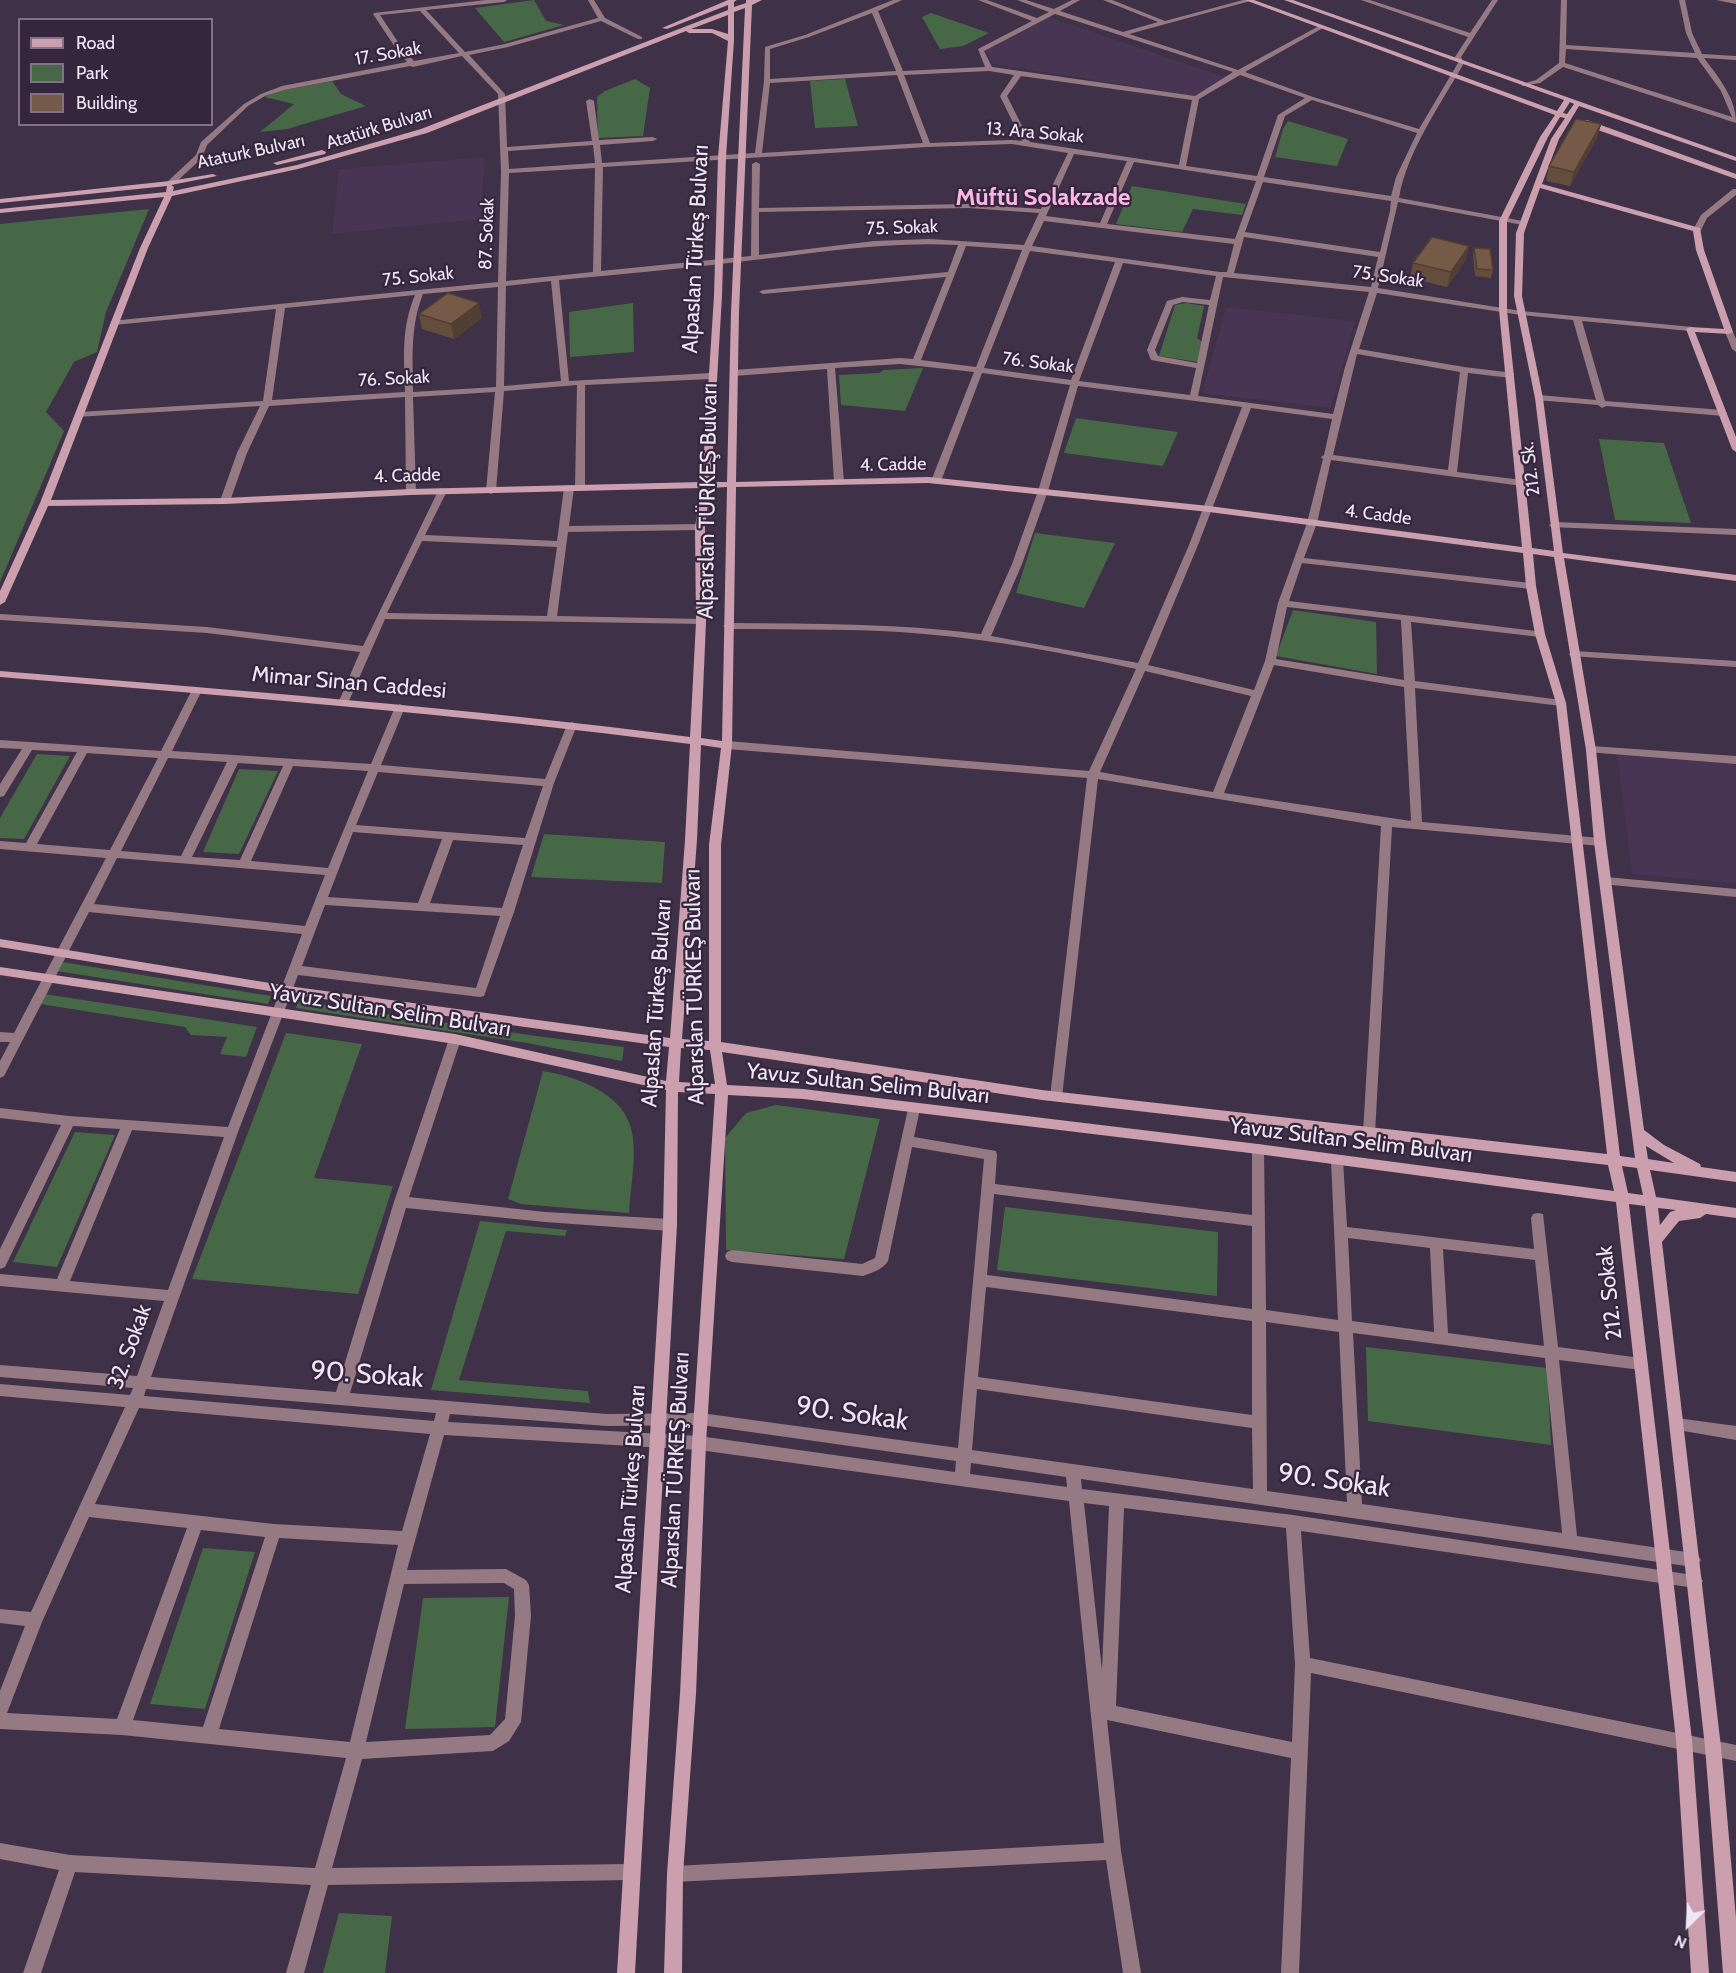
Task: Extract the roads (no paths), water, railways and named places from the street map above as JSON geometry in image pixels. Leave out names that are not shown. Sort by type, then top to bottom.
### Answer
[{"type":"main road","points":[[1249,0],[1736,177]]},
{"type":"main road","points":[[1287,0],[1736,159]]},
{"type":"main road","name":"Atatürk Bulvarı","points":[[0,211],[169,194],[298,167],[371,147],[424,131],[502,98],[673,33],[732,3],[752,1]]},
{"type":"main road","name":"Alparslan TÜRKEŞ Bulvarı","points":[[673,1973],[675,1874],[688,1694],[699,1443],[722,1090],[715,1046],[715,845],[727,745],[730,486],[741,157],[752,1]]},
{"type":"main road","name":"Ataturk Bulvarı","points":[[0,201],[170,183],[289,161],[362,142],[502,98],[640,38],[732,3]]},
{"type":"main road","name":"Alpaslan Türkeş Bulvarı","points":[[626,1973],[630,1872],[670,1225],[672,1087],[691,840],[701,622],[700,527],[706,486],[711,376],[718,296],[722,157],[732,3]]},
{"type":"main road","points":[[673,33],[710,30],[726,35],[731,40]]},
{"type":"main road","points":[[1503,221],[1544,137],[1567,101]]},
{"type":"main road","name":"212. Sk.","points":[[1577,104],[1555,139],[1523,223],[1520,233],[1518,296],[1539,398],[1554,525],[1591,750],[1600,842],[1642,1164],[1651,1202],[1656,1240],[1713,1747],[1732,1973]]},
{"type":"main road","points":[[0,602],[45,504],[144,248],[169,194],[170,183]]},
{"type":"main road","points":[[1537,185],[1697,230],[1700,250],[1729,332],[1690,329],[1735,445]]},
{"type":"main road","name":"212. Sokak","points":[[1503,221],[1503,310],[1531,586],[1540,634],[1561,703],[1614,1160],[1622,1198],[1684,1740],[1700,1973]]},
{"type":"main road","name":"4. Cadde","points":[[45,504],[225,501],[442,491],[936,481],[1209,509],[1736,578]]},
{"type":"main road","name":"Mimar Sinan Caddesi","points":[[0,674],[400,706],[694,739],[727,745]]},
{"type":"main road","name":"Yavuz Sultan Selim Bulvarı","points":[[0,943],[288,990],[675,1043],[715,1046],[1056,1097],[1614,1160],[1736,1177]]},
{"type":"main road","name":"Yavuz Sultan Selim Bulvarı","points":[[0,971],[455,1040],[672,1087],[802,1094],[1258,1149],[1736,1213]]},
{"type":"main road","points":[[1638,1132],[1659,1149],[1702,1172]]},
{"type":"main road","points":[[1656,1240],[1675,1216],[1718,1210]]},
{"type":"street","points":[[413,65],[376,14],[423,11],[504,0]]},
{"type":"street","points":[[591,0],[602,19],[640,38]]},
{"type":"street","points":[[981,0],[1037,20]]},
{"type":"street","points":[[1020,0],[1311,98],[1422,132]]},
{"type":"street","points":[[989,69],[980,50],[1077,0]]},
{"type":"street","points":[[1106,0],[1166,23]]},
{"type":"street","points":[[1121,34],[1249,0]]},
{"type":"street","points":[[1364,0],[1471,36]]},
{"type":"street","points":[[1217,796],[1270,661],[1283,603],[1312,523],[1326,458],[1354,351],[1374,290],[1394,211],[1393,199],[1412,151],[1461,63],[1458,57],[1495,0]]},
{"type":"street","points":[[1524,85],[1538,82],[1562,64],[1563,0]]},
{"type":"street","points":[[1682,0],[1689,33],[1699,55],[1724,91],[1736,120]]},
{"type":"street","points":[[1719,0],[1736,2]]},
{"type":"street","points":[[755,257],[757,160],[767,81],[767,48],[894,1]]},
{"type":"street","points":[[874,10],[927,145]]},
{"type":"street","points":[[423,11],[502,98]]},
{"type":"street","name":"17. Sokak","points":[[170,183],[199,156],[204,144],[246,105],[263,95],[282,88],[506,46],[602,19]]},
{"type":"street","points":[[767,81],[989,69],[1196,98],[1321,27]]},
{"type":"street","points":[[1564,47],[1736,58]]},
{"type":"street","points":[[1562,64],[1736,120]]},
{"type":"street","points":[[1018,73],[1003,96],[1027,144]]},
{"type":"street","name":"87. Sokak","points":[[491,490],[500,390],[505,171],[502,98]]},
{"type":"street","points":[[1182,167],[1196,98]]},
{"type":"street","points":[[1194,397],[1214,303],[1282,115],[1311,98]]},
{"type":"street","points":[[590,101],[599,165],[597,275]]},
{"type":"street","points":[[503,149],[653,140]]},
{"type":"street","name":"13. Ara Sokak","points":[[505,171],[722,157],[757,160],[927,145],[1012,142],[1393,199],[1523,223]]},
{"type":"street","points":[[936,481],[1027,248],[1072,151]]},
{"type":"street","points":[[1102,226],[1131,160]]},
{"type":"street","points":[[1697,230],[1704,217],[1736,191]]},
{"type":"street","points":[[755,210],[968,206],[1042,214],[1102,226],[1239,238],[1383,255]]},
{"type":"street","name":"75. Sokak","points":[[114,323],[597,275],[874,243],[929,241],[1027,248],[1225,274],[1374,290],[1521,313],[1690,329]]},
{"type":"street","points":[[916,362],[963,243]]},
{"type":"street","points":[[985,637],[1017,564],[1043,491],[1074,384],[1120,260]]},
{"type":"street","points":[[763,292],[950,274]]},
{"type":"street","points":[[555,278],[565,383]]},
{"type":"street","points":[[411,492],[409,334],[411,314],[420,292]]},
{"type":"street","points":[[1202,366],[1154,358],[1151,350],[1170,303],[1182,299],[1214,303]]},
{"type":"street","points":[[225,501],[242,453],[267,402],[281,305]]},
{"type":"street","points":[[1577,319],[1602,405]]},
{"type":"street","points":[[1729,332],[1736,349]]},
{"type":"street","points":[[1354,351],[1464,370],[1511,375]]},
{"type":"street","name":"76. Sokak","points":[[734,374],[916,362],[1337,417]]},
{"type":"street","points":[[831,366],[839,482]]},
{"type":"street","points":[[1452,473],[1464,370]]},
{"type":"street","name":"76. Sokak","points":[[79,414],[500,390],[581,382],[711,376]]},
{"type":"street","points":[[580,488],[581,382]]},
{"type":"street","points":[[1539,398],[1602,405],[1723,413]]},
{"type":"street","points":[[1056,1097],[1093,776],[1144,666],[1209,509],[1248,404]]},
{"type":"street","points":[[1326,458],[1522,483]]},
{"type":"street","points":[[552,618],[569,488]]},
{"type":"street","points":[[344,701],[381,616],[442,491]]},
{"type":"street","points":[[1554,525],[1736,532]]},
{"type":"street","points":[[563,529],[700,527]]},
{"type":"street","points":[[419,538],[561,544]]},
{"type":"street","points":[[1299,560],[1531,586]]},
{"type":"street","points":[[1283,603],[1540,634]]},
{"type":"street","points":[[381,616],[701,622]]},
{"type":"street","points":[[0,617],[207,630],[366,650]]},
{"type":"street","points":[[1406,618],[1417,826]]},
{"type":"street","points":[[728,626],[869,627],[985,637],[1144,666],[1257,694]]},
{"type":"street","points":[[1574,654],[1736,664]]},
{"type":"street","points":[[1270,661],[1409,684],[1561,703]]},
{"type":"street","points":[[0,1073],[64,953],[85,907],[197,690]]},
{"type":"street","name":"32. Sokak","points":[[0,1712],[35,1620],[87,1510],[142,1384],[232,1132],[349,828],[400,706]]},
{"type":"street","points":[[295,969],[480,993],[549,783],[572,725]]},
{"type":"street","points":[[0,744],[166,753],[549,783]]},
{"type":"street","points":[[727,745],[1093,776],[1387,823],[1600,842]]},
{"type":"street","points":[[0,793],[28,747]]},
{"type":"street","points":[[30,847],[84,749]]},
{"type":"street","points":[[1591,750],[1736,760]]},
{"type":"street","points":[[185,860],[234,759]]},
{"type":"street","points":[[244,864],[290,762]]},
{"type":"street","points":[[1369,1133],[1387,823]]},
{"type":"street","points":[[349,828],[531,842]]},
{"type":"street","points":[[422,908],[449,836]]},
{"type":"street","points":[[0,845],[111,856],[333,872]]},
{"type":"street","points":[[1606,881],[1736,893]]},
{"type":"street","points":[[321,901],[507,912]]},
{"type":"street","points":[[85,907],[309,931]]},
{"type":"street","points":[[0,1037],[18,1038]]},
{"type":"street","points":[[341,1399],[401,1202],[455,1040]]},
{"type":"street","points":[[732,1256],[863,1270],[881,1261],[914,1109]]},
{"type":"street","points":[[0,1113],[69,1121],[232,1132]]},
{"type":"street","points":[[0,1263],[69,1121]]},
{"type":"street","points":[[60,1286],[129,1125]]},
{"type":"street","points":[[906,1141],[991,1155],[962,1480]]},
{"type":"street","points":[[1258,1149],[1260,1496]]},
{"type":"street","points":[[1337,1160],[1355,1510]]},
{"type":"street","points":[[988,1188],[1258,1221]]},
{"type":"street","points":[[401,1202],[545,1217],[670,1225]]},
{"type":"street","points":[[1538,1218],[1570,1542]]},
{"type":"street","points":[[1341,1232],[1541,1255]]},
{"type":"street","points":[[1436,1243],[1441,1339]]},
{"type":"street","points":[[0,1280],[172,1296]]},
{"type":"street","points":[[980,1280],[1641,1364]]},
{"type":"street","name":"90. Sokak","points":[[0,1371],[607,1420],[701,1419],[1260,1496],[1693,1560]]},
{"type":"street","points":[[971,1382],[1259,1422]]},
{"type":"street","name":"90. Sokak","points":[[0,1390],[439,1428],[699,1443],[1074,1495],[1293,1522],[1695,1581]]},
{"type":"street","points":[[296,1973],[356,1751],[399,1577],[406,1538],[445,1407]]},
{"type":"street","points":[[1677,1424],[1736,1432]]},
{"type":"street","points":[[1073,1470],[1074,1495],[1102,1711],[1113,1851],[1132,1973]]},
{"type":"street","points":[[1102,1711],[1117,1500]]},
{"type":"street","points":[[87,1510],[274,1531],[406,1538]]},
{"type":"street","points":[[122,1726],[197,1521]]},
{"type":"street","points":[[1290,1973],[1303,1664],[1293,1522]]},
{"type":"street","points":[[208,1737],[274,1531]]},
{"type":"street","points":[[0,1721],[122,1726],[208,1737],[356,1751],[493,1743],[513,1722],[523,1617],[521,1585],[506,1576],[399,1577]]},
{"type":"street","points":[[0,1616],[35,1620]]},
{"type":"street","points":[[1303,1664],[1684,1740],[1736,1753]]},
{"type":"street","points":[[1102,1711],[1299,1752]]},
{"type":"street","points":[[0,1851],[70,1863],[322,1877],[630,1872]]},
{"type":"street","points":[[675,1874],[1113,1851]]},
{"type":"street","points":[[32,1973],[70,1863]]},
{"type":"district","name":"Müftü Solakzade","points":[[1043,198]]}]
